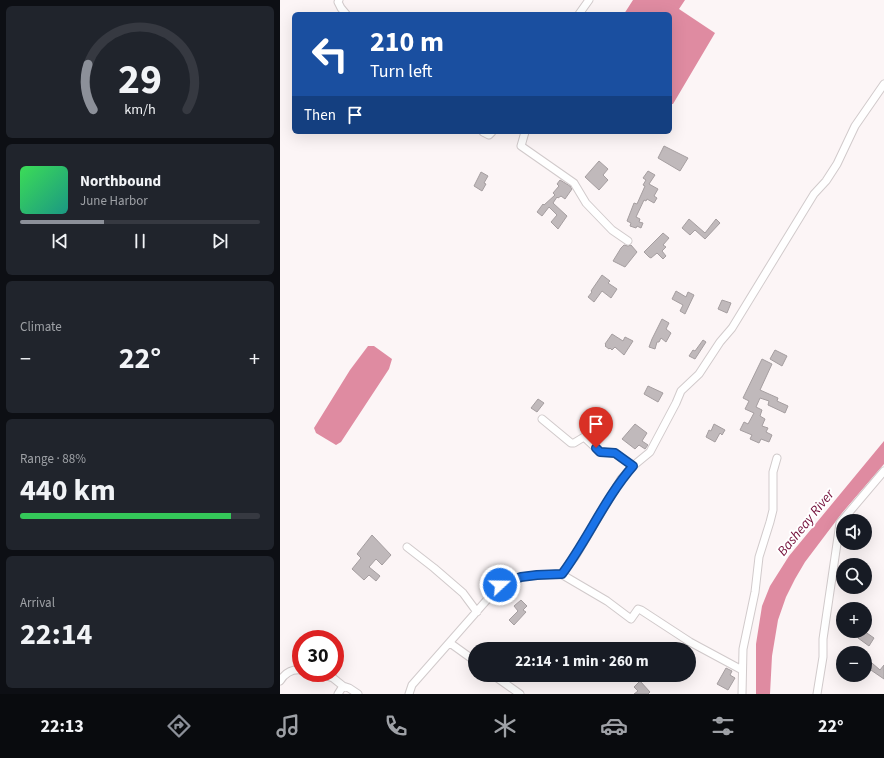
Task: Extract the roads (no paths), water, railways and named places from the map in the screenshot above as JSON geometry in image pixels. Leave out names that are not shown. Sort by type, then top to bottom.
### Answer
[{"type":"street","points":[[339,0],[338,2],[340,8],[344,12]]},
{"type":"street","points":[[580,12],[589,0]]},
{"type":"street","points":[[562,574],[574,557],[621,479],[633,466],[650,452],[672,410],[680,391],[699,374],[720,342],[732,328],[814,194],[826,181],[837,164],[855,126],[884,84]]},
{"type":"street","points":[[524,134],[521,146],[574,183],[586,203],[612,230],[628,241]]},
{"type":"street","points":[[542,419],[571,443],[584,437],[600,452],[615,453],[633,466]]},
{"type":"street","points":[[742,694],[743,649],[755,592],[759,557],[773,510],[773,472],[777,458]]},
{"type":"street","points":[[817,694],[823,657],[823,639],[840,523],[884,472]]},
{"type":"street","points":[[408,547],[462,593],[477,612]]},
{"type":"street","points":[[409,694],[412,685],[500,585],[521,577],[537,575],[562,574],[607,601],[631,619],[638,609],[641,610],[690,642],[742,670]]},
{"type":"street","points":[[450,643],[468,656]]},
{"type":"street","points":[[280,681],[284,675],[292,672]]},
{"type":"street","points":[[338,682],[358,694]]},
{"type":"street","points":[[503,682],[520,694]]},
{"type":"street","points":[[338,694],[343,686]]},
{"type":"water label","name":"Basheay River","points":[[806,523]]}]
